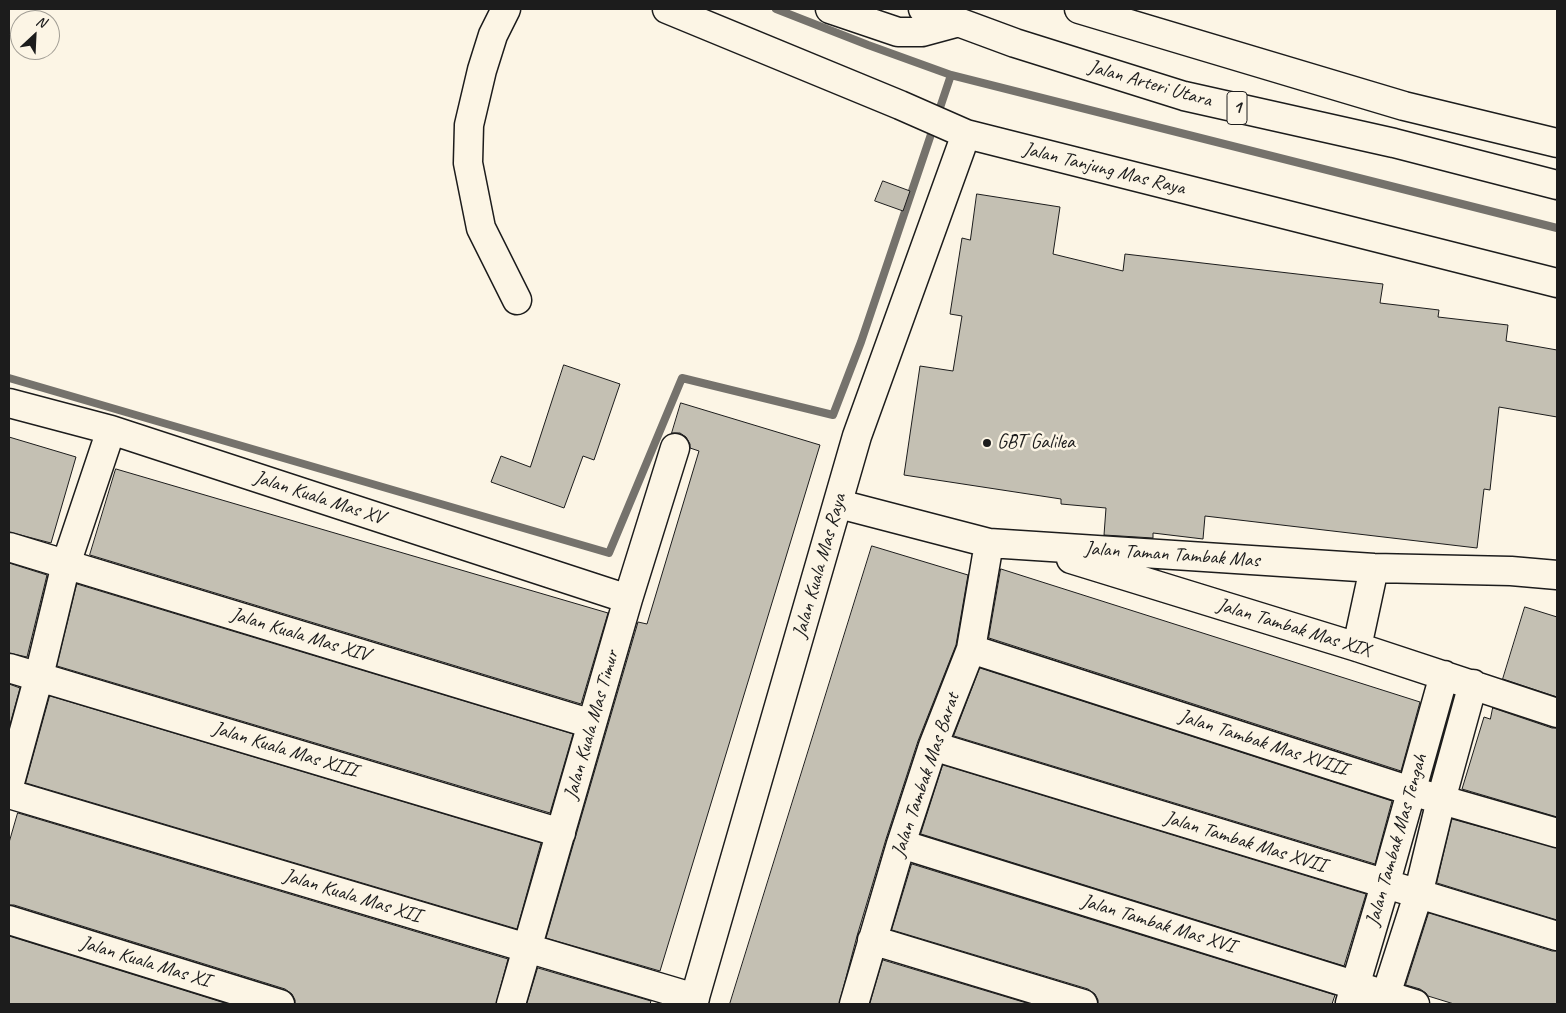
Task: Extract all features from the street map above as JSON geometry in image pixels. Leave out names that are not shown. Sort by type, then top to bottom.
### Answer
[{"type":"main road","points":[[506,9],[493,34],[482,70],[469,125],[468,163],[481,228],[517,300]]},
{"type":"main road","name":"Jalan Tanjung Mas Raya","points":[[667,9],[966,134],[1557,283]]},
{"type":"main road","points":[[830,9],[898,32],[922,32],[959,22]]},
{"type":"main road","name":"Jalan Arteri Utara","points":[[923,9],[1015,43],[1184,96],[1394,143],[1557,185]]},
{"type":"main road","points":[[1079,9],[1404,106],[1557,143]]},
{"type":"main road","name":"Jalan Kuala Mas Raya","points":[[694,1001],[839,504],[857,436],[966,134]]},
{"type":"main road","name":"Jalan Kuala Mas XV","points":[[9,403],[111,430],[628,599]]},
{"type":"main road","points":[[9,786],[39,676],[66,564],[111,430]]},
{"type":"main road","name":"Jalan Kuala Mas Timur","points":[[511,1004],[628,599],[675,448]]},
{"type":"main road","name":"Jalan Taman Tambak Mas","points":[[839,504],[989,543],[1374,568],[1511,571],[1557,575]]},
{"type":"main road","name":"Jalan Tambak Mas Barat","points":[[854,1004],[901,844],[933,746],[970,649],[989,543]]},
{"type":"main road","name":"Jalan Tambak Mas XIX","points":[[1029,546],[1357,647],[1557,713]]},
{"type":"main road","name":"Jalan Kuala Mas XIV","points":[[9,547],[592,724]]},
{"type":"main road","points":[[1357,647],[1374,568]]},
{"type":"main road","name":"Jalan Taman Tambak Mas","points":[[1511,571],[1557,586]]},
{"type":"main road","name":"Jalan Tambak Mas XVIII","points":[[970,649],[1411,791],[1557,833]]},
{"type":"main road","name":"Jalan Kuala Mas XIII","points":[[9,668],[561,832]]},
{"type":"main road","name":"Jalan Tambak Mas Tengah","points":[[1352,995],[1444,675]]},
{"type":"main road","name":"Jalan Tambak Mas Tengah","points":[[1384,1000],[1418,895],[1441,800],[1473,684]]},
{"type":"main road","name":"Jalan Tambak Mas XVII","points":[[933,746],[1557,936]]},
{"type":"main road","name":"Jalan Kuala Mas XII","points":[[9,794],[528,948],[694,1001]]},
{"type":"main road","name":"Jalan Tambak Mas XVI","points":[[901,844],[1352,995],[1415,1004]]},
{"type":"main road","name":"Jalan Kuala Mas XI","points":[[9,920],[280,1004]]},
{"type":"main road","points":[[872,940],[1083,1004]]},
{"type":"building","points":[[883,181],[910,191],[903,211],[875,201]]},
{"type":"building","points":[[977,194],[1060,207],[1053,254],[1123,271],[1125,254],[1383,284],[1380,303],[1439,310],[1438,317],[1508,325],[1506,341],[1557,350],[1557,417],[1499,407],[1490,490],[1484,489],[1477,548],[1205,516],[1203,539],[1153,533],[1153,538],[1104,535],[1106,508],[1061,504],[1061,499],[904,475],[920,366],[953,371],[962,316],[950,314],[962,238],[970,240]]},
{"type":"building","points":[[564,365],[620,384],[594,460],[583,456],[564,508],[491,482],[501,456],[530,467]]},
{"type":"building","points":[[681,403],[820,445],[660,971],[546,938],[638,622],[647,624],[699,451],[690,448],[686,437],[680,433],[672,433]]},
{"type":"building","points":[[9,437],[76,457],[51,543],[9,532]]},
{"type":"building","points":[[116,469],[608,613],[581,704],[90,555]]},
{"type":"building","points":[[872,546],[968,575],[956,645],[918,741],[886,839],[839,1004],[730,1004]]},
{"type":"building","points":[[9,563],[47,575],[27,657],[9,653]]},
{"type":"building","points":[[1001,569],[1420,702],[1401,771],[989,638]]},
{"type":"building","points":[[77,584],[573,734],[550,813],[57,666]]},
{"type":"building","points":[[1525,607],[1557,617],[1557,697],[1503,679]]},
{"type":"building","points":[[980,668],[1392,801],[1375,864],[954,736]]},
{"type":"building","points":[[9,684],[20,688],[9,728]]},
{"type":"building","points":[[50,696],[541,843],[517,929],[26,783]]},
{"type":"building","points":[[1493,708],[1557,728],[1557,817],[1462,789],[1484,717],[1490,719]]},
{"type":"building","points":[[943,765],[1366,894],[1344,966],[921,834]]},
{"type":"building","points":[[18,813],[508,959],[496,1004],[295,1004],[292,994],[285,989],[9,905],[9,843]]},
{"type":"building","points":[[1452,819],[1557,848],[1557,920],[1437,883]]},
{"type":"building","points":[[912,864],[1335,995],[1332,1004],[1098,1004],[1095,994],[1088,989],[892,930]]},
{"type":"building","points":[[1429,913],[1557,951],[1557,1004],[1454,1004],[1428,996],[1420,989],[1406,985]]},
{"type":"building","points":[[9,936],[228,1004],[9,1004]]},
{"type":"building","points":[[883,960],[1030,1004],[870,1004]]},
{"type":"building","points":[[538,968],[651,1001],[650,1004],[527,1004]]},
{"type":"waterway","points":[[9,378],[609,553],[682,378],[833,415],[861,342],[951,75],[776,9]]},
{"type":"waterway","points":[[951,75],[1557,228]]},
{"type":"place","name":"GBT Galilea","points":[[987,443]]}]
